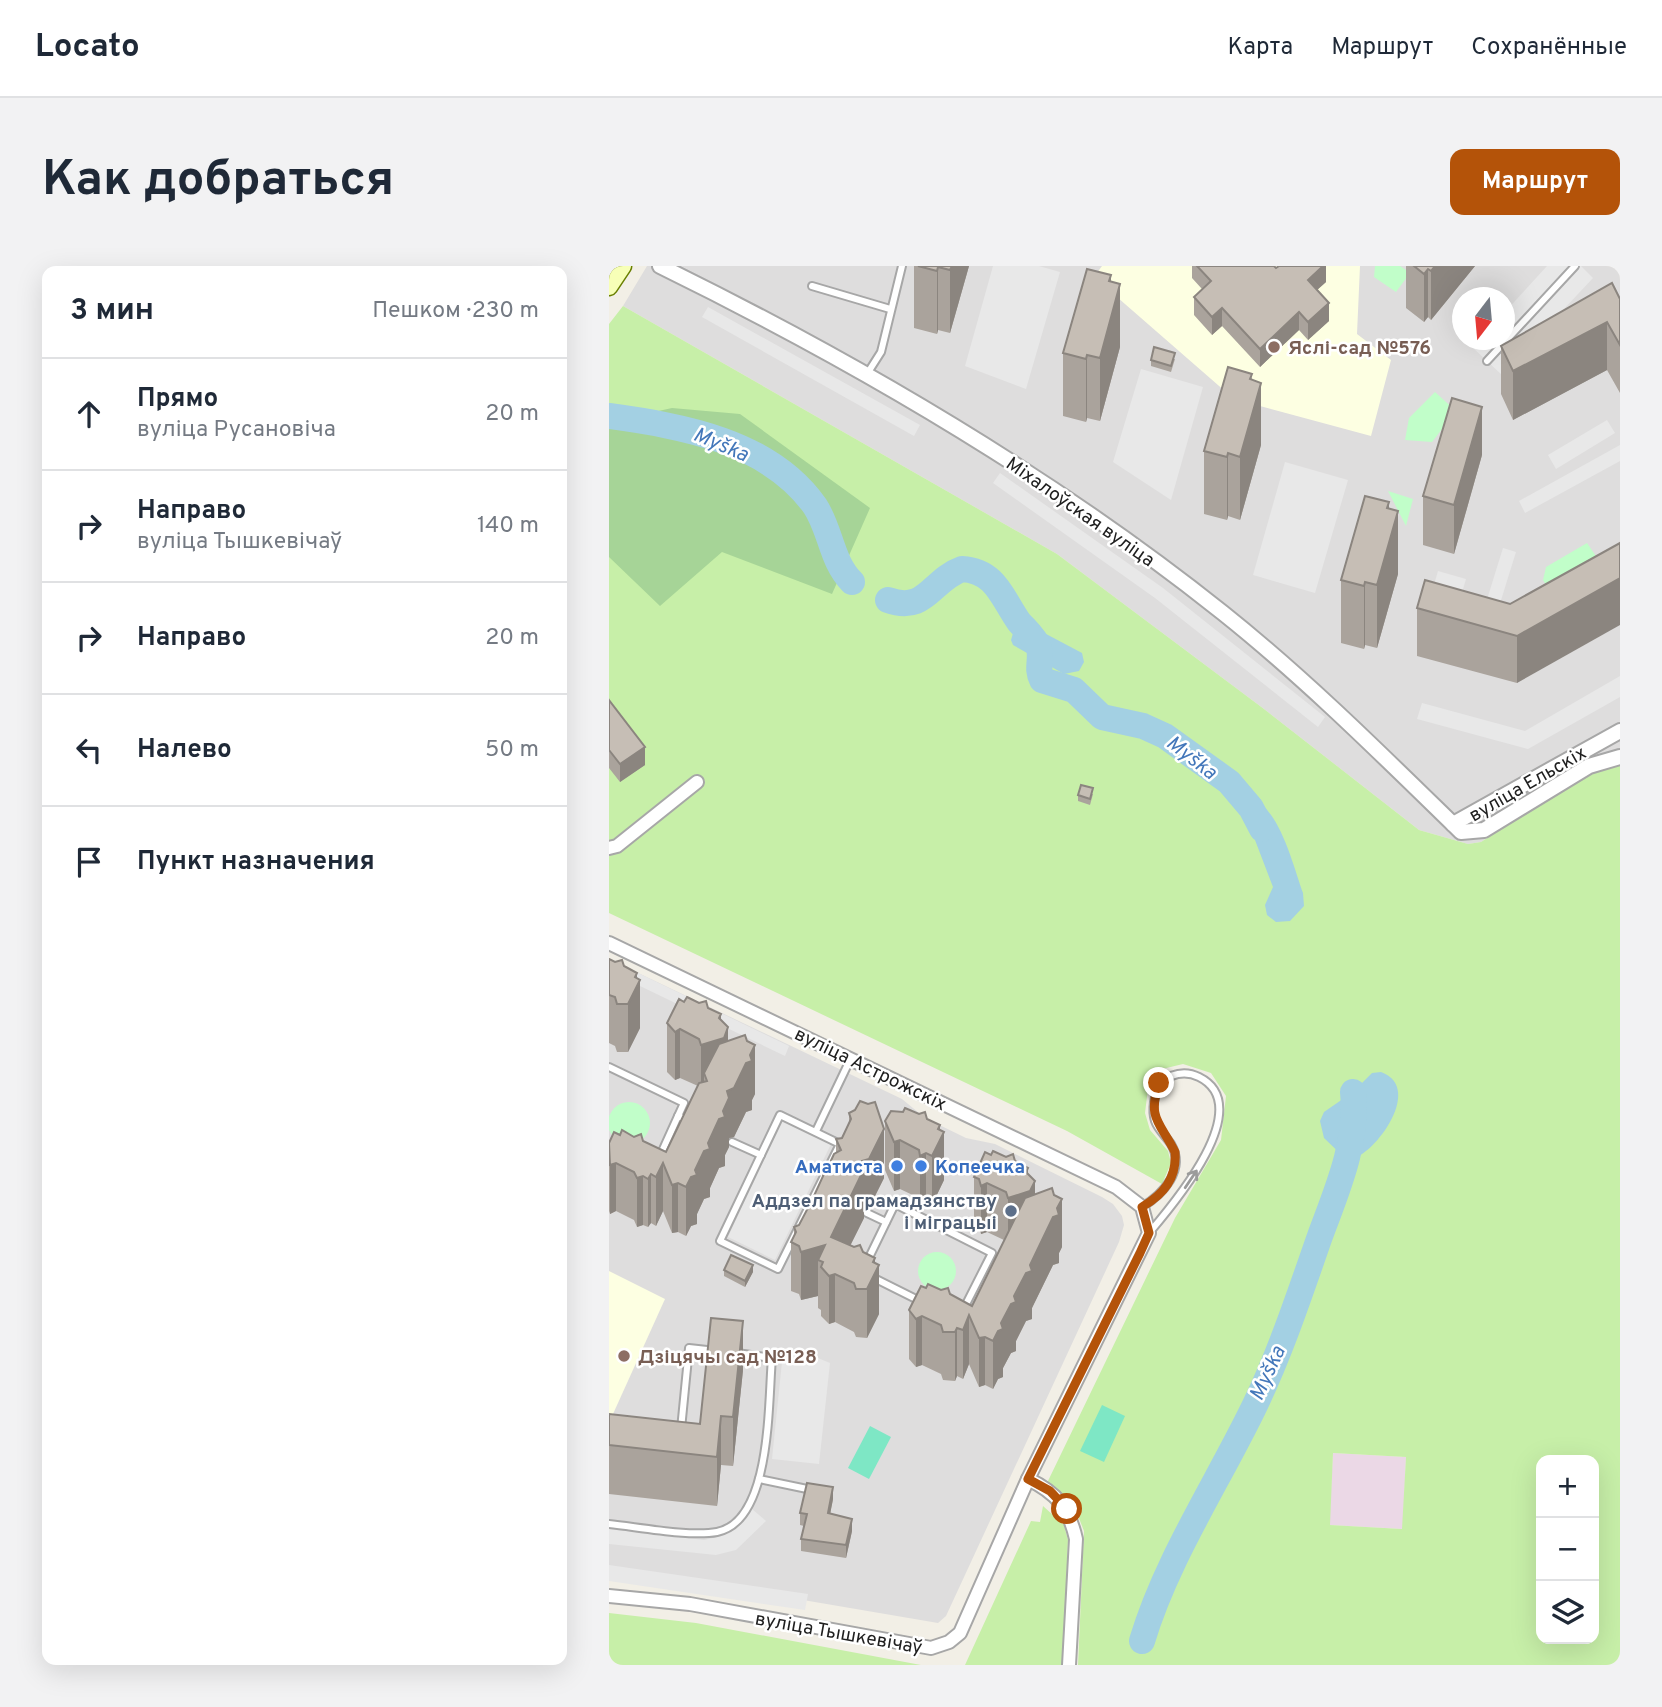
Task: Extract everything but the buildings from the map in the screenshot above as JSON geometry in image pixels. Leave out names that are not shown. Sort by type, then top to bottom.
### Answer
[{"type":"main road","points":[[609,287],[623,266]]},
{"type":"street","name":"Міхалоўская вуліца","points":[[660,266],[763,317],[867,374],[1004,457],[1224,613],[1362,736],[1453,824]]},
{"type":"street","name":"вуліца Ельскіх","points":[[1620,731],[1453,824],[1461,832],[1484,830],[1589,766],[1620,757]]},
{"type":"street","points":[[609,848],[617,846],[697,782]]},
{"type":"street","name":"вуліца Астрожскіх","points":[[609,943],[1117,1187],[1142,1207]]},
{"type":"street","points":[[1142,1207],[1149,1233]]},
{"type":"street","name":"вуліца Тышкевічаў","points":[[609,1596],[690,1604],[931,1648],[949,1642],[960,1633],[1028,1479],[1149,1233]]},
{"type":"street","points":[[1028,1479],[1059,1499],[1073,1524],[1076,1539],[1069,1665]]},
{"type":"lane","points":[[867,374],[881,352],[902,266]]},
{"type":"lane","points":[[1487,360],[1575,266]]},
{"type":"lane","points":[[812,286],[890,309]]},
{"type":"lane","points":[[816,1131],[851,1058]]},
{"type":"lane","points":[[609,1067],[684,1102],[653,1171]]},
{"type":"lane","points":[[1142,1207],[1164,1190],[1171,1180],[1176,1163],[1175,1152],[1155,1122],[1154,1099],[1159,1083],[1179,1073],[1196,1075],[1206,1081],[1219,1104],[1213,1138],[1178,1199],[1149,1233]]},
{"type":"lane","points":[[780,1115],[816,1131],[840,1144],[778,1269],[720,1241],[780,1115]]},
{"type":"lane","points":[[678,1116],[692,1123]]},
{"type":"lane","points":[[732,1142],[761,1155]]},
{"type":"lane","points":[[819,1188],[828,1193]]},
{"type":"lane","points":[[895,1204],[992,1253],[958,1320],[862,1272],[886,1222],[895,1204]]},
{"type":"lane","points":[[867,1213],[886,1222]]},
{"type":"lane","points":[[609,1524],[708,1533],[724,1530],[748,1509],[759,1479],[772,1357],[689,1348],[680,1435]]},
{"type":"lane","points":[[759,1479],[812,1489]]},
{"type":"shaded area","points":[[647,266],[1620,266],[1620,765],[1581,777],[1481,842],[1468,844],[1419,830],[1264,709],[1057,554],[623,306]]},
{"type":"shaded area","points":[[993,266],[1039,266],[1060,272],[1026,389],[965,366]]},
{"type":"shaded area","name":"Яслі-сад №576","points":[[1102,266],[1360,266],[1357,334],[1391,360],[1371,436],[1234,399],[1094,277]]},
{"type":"shaded area","points":[[1547,266],[1581,266],[1593,278],[1502,375],[1475,350],[1515,350],[1515,301]]},
{"type":"shaded area","points":[[708,307],[920,425],[914,436],[702,317]]},
{"type":"shaded area","points":[[1141,369],[1203,387],[1171,500],[1113,462]]},
{"type":"shaded area","points":[[1607,420],[1615,433],[1556,469],[1548,455]]},
{"type":"shaded area","points":[[1620,445],[1620,461],[1525,513],[1519,501]]},
{"type":"shaded area","points":[[1285,462],[1348,480],[1315,593],[1253,575]]},
{"type":"shaded area","points":[[1000,473],[1163,588],[1325,717],[1318,727],[1155,598],[993,483]]},
{"type":"shaded area","points":[[1503,548],[1516,552],[1497,613],[1484,609]]},
{"type":"shaded area","points":[[1438,571],[1466,579],[1461,596],[1433,588]]},
{"type":"shaded area","points":[[1620,676],[1620,697],[1528,749],[1417,719],[1422,703],[1525,731]]},
{"type":"shaded area","points":[[609,959],[902,1099],[925,1118],[966,1138],[995,1144],[1102,1197],[1113,1204],[1122,1216],[1124,1225],[1119,1242],[946,1616],[938,1623],[715,1585],[609,1572]]},
{"type":"shaded area","points":[[609,959],[789,1046],[785,1056],[609,971]]},
{"type":"shaded area","points":[[782,1121],[831,1144],[775,1260],[728,1237]]},
{"type":"shaded area","name":"Дзіцячы сад №128","points":[[609,1271],[665,1299],[613,1414],[609,1414]]},
{"type":"shaded area","points":[[783,1352],[808,1354],[830,1363],[819,1464],[772,1459]]},
{"type":"shaded area","points":[[1333,1453],[1406,1457],[1403,1529],[1329,1525]]},
{"type":"shaded area","points":[[752,1509],[766,1521],[736,1550],[716,1555],[609,1544],[609,1529],[704,1540],[722,1536],[740,1525]]},
{"type":"shaded area","points":[[609,1565],[808,1594],[805,1610],[609,1581]]},
{"type":"green space","points":[[1375,266],[1400,266],[1410,273],[1396,292],[1374,277]]},
{"type":"green space","points":[[623,306],[1057,554],[1264,709],[1419,830],[1468,844],[1481,842],[1581,777],[1620,765],[1620,1665],[1078,1665],[1084,1531],[1073,1503],[1047,1483],[1175,1218],[1221,1140],[1226,1096],[1211,1073],[1183,1064],[1158,1070],[1149,1080],[1145,1113],[1150,1130],[1168,1151],[1171,1163],[1162,1184],[1067,1131],[609,913],[609,324]],"holes":[[[1333,1453],[1406,1457],[1402,1529],[1330,1525]]]},
{"type":"green space","points":[[1435,392],[1456,411],[1432,442],[1405,440],[1409,418]]},
{"type":"green space","points":[[672,408],[740,414],[870,508],[832,594],[722,552],[660,606],[609,557],[609,422]]},
{"type":"green space","points":[[1388,491],[1413,499],[1406,526]]},
{"type":"green space","points":[[1587,543],[1602,565],[1551,593],[1543,580],[1546,567]]},
{"type":"green space","points":[[629,1102],[644,1108],[650,1123],[644,1138],[629,1144],[614,1138],[608,1123],[614,1108]]},
{"type":"green space","points":[[937,1252],[950,1258],[956,1271],[950,1284],[937,1290],[924,1284],[918,1271],[924,1258]]},
{"type":"green space","points":[[1102,1405],[1125,1416],[1104,1462],[1080,1451]]},
{"type":"green space","points":[[870,1426],[891,1437],[869,1479],[848,1468]]},
{"type":"green space","points":[[1043,1506],[1064,1525],[1068,1540],[1063,1665],[965,1665],[1031,1521],[1040,1522]]},
{"type":"green space","points":[[609,1613],[696,1623],[921,1665],[609,1665]]},
{"type":"water","points":[[1031,626],[1082,653],[1084,662],[1079,671],[1064,674],[1013,645],[1011,640],[1014,630]]},
{"type":"water","points":[[1247,798],[1258,802],[1267,810],[1276,822],[1289,852],[1303,893],[1304,906],[1290,921],[1276,922],[1267,915],[1265,905],[1273,887],[1242,806]]},
{"type":"water","points":[[1381,1072],[1394,1081],[1398,1093],[1396,1108],[1380,1138],[1357,1157],[1347,1160],[1324,1138],[1320,1121],[1324,1112],[1353,1092],[1372,1073]]},
{"type":"waterway","name":"Муška","points":[[609,416],[666,425],[722,440],[774,466],[796,484],[815,506],[835,555],[852,582]]},
{"type":"waterway","name":"Муška","points":[[888,600],[911,603],[962,569],[983,575],[997,587],[1037,644],[1042,680],[1074,690],[1102,717],[1143,726],[1165,736],[1229,782],[1251,808],[1262,829]]},
{"type":"waterway","name":"Муška","points":[[1142,1641],[1152,1611],[1179,1551],[1241,1434],[1282,1343],[1345,1166],[1352,1130],[1353,1092]]},
{"type":"place","name":"Яслі-сад №576","points":[[1274,347]]},
{"type":"place","name":"Аматиста","points":[[897,1166]]},
{"type":"place","name":"Копеечка","points":[[921,1166]]},
{"type":"place","name":"Аддзел па грамадзянству і міграцыі","points":[[1011,1211]]},
{"type":"place","name":"Дзіцячы сад №128","points":[[624,1356]]},
{"type":"route","points":[[1067,1509],[1050,1491],[1028,1479],[1149,1233],[1142,1207],[1156,1199],[1171,1180],[1176,1163],[1175,1152],[1155,1122],[1153,1111],[1159,1083]]}]
